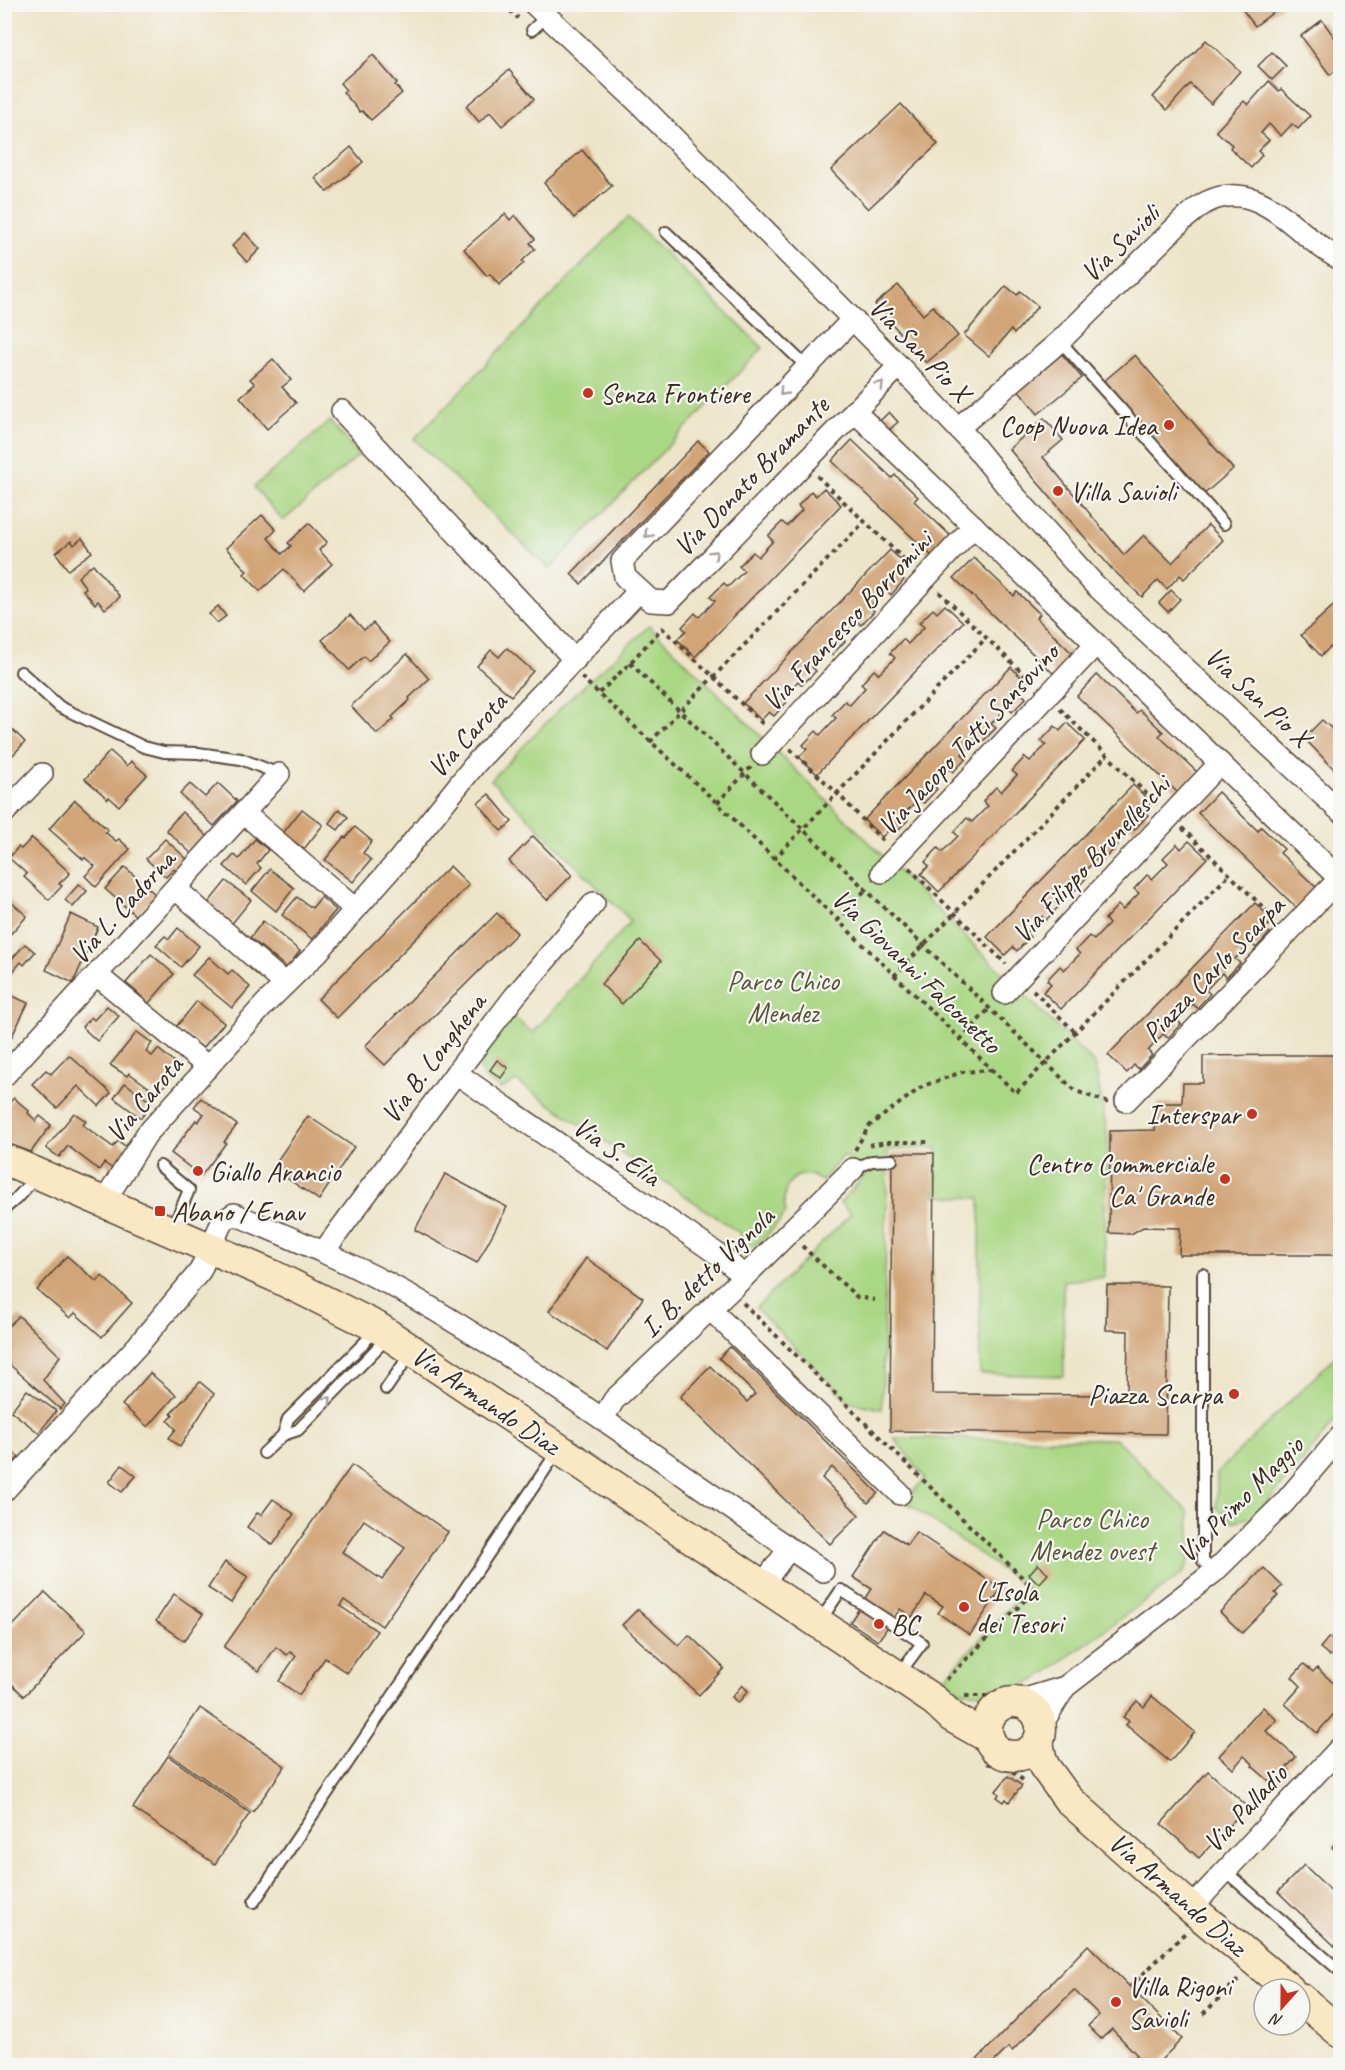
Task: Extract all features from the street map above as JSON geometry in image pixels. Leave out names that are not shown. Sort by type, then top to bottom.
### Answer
[{"type":"street","name":"Via San Pio X","points":[[538,17],[641,105],[899,366],[958,428],[1014,495],[1094,584],[1341,811]]},
{"type":"street","name":"Via Savioli","points":[[958,428],[1060,341],[1185,219],[1205,203],[1235,195],[1252,199],[1274,210],[1328,253],[1341,259]]},
{"type":"street","points":[[639,591],[625,577],[622,561],[852,320]]},
{"type":"street","name":"Via Donato Bramante","points":[[639,591],[651,601],[669,602],[899,366]]},
{"type":"street","points":[[342,411],[572,663]]},
{"type":"street","points":[[854,411],[1340,878]]},
{"type":"street","name":"Via Francesco Borromini","points":[[762,754],[974,526]]},
{"type":"street","name":"Via Carota","points":[[104,1202],[146,1135],[285,984],[317,953],[396,863],[477,762],[639,591]]},
{"type":"street","name":"Via Jacopo Tatti Sansovino","points":[[882,872],[1096,644]]},
{"type":"street","name":"Via Filippo Brunelleschi","points":[[1004,993],[1220,764]]},
{"type":"street","points":[[4,813],[42,774]]},
{"type":"street","name":"Via L. Cadorna","points":[[4,1076],[98,976],[279,774]]},
{"type":"street","points":[[245,814],[355,909]]},
{"type":"street","name":"Piazza Carlo Scarpa","points":[[1126,1101],[1340,878]]},
{"type":"street","points":[[176,889],[285,984]]},
{"type":"street","name":"Via B. Longhena","points":[[324,1251],[515,996],[594,903]]},
{"type":"street","points":[[98,976],[208,1067]]},
{"type":"street","name":"Via S. Elia","points":[[456,1073],[726,1260],[744,1277]]},
{"type":"street","name":"Via Armando Diaz","points":[[4,1159],[274,1276],[393,1338],[935,1701],[994,1752],[1068,1799]]},
{"type":"street","name":"I. B. detto Vignola","points":[[603,1418],[614,1400],[789,1233],[854,1161]]},
{"type":"street","points":[[4,1491],[139,1344],[200,1271],[222,1222],[234,1214],[324,1251],[409,1295],[474,1334],[603,1418],[823,1571]]},
{"type":"street","points":[[710,1309],[900,1494]]},
{"type":"street","name":"Via Primo Maggio","points":[[1006,1705],[1065,1687],[1214,1572],[1284,1503],[1341,1437]]},
{"type":"street","points":[[762,1585],[789,1549]]},
{"type":"street","name":"Via Primo Maggio","points":[[1040,1734],[1065,1687]]},
{"type":"street","name":"Via Armando Diaz","points":[[935,1701],[969,1708],[1006,1705]]},
{"type":"street","points":[[1025,1704],[1039,1717],[1040,1734],[1033,1749],[1025,1754],[994,1752],[987,1727],[990,1716],[1006,1705],[1025,1704]]},
{"type":"street","name":"Via Armando Diaz","points":[[1040,1734],[1041,1757],[1044,1766],[1068,1799],[1189,1919],[1272,1977]]},
{"type":"street","name":"Via Palladio","points":[[1189,1919],[1225,1872],[1341,1748]]},
{"type":"street","points":[[1312,2006],[1338,2023]]},
{"type":"lane","points":[[666,232],[807,367]]},
{"type":"lane","points":[[1060,341],[1224,524]]},
{"type":"lane","points":[[21,672],[60,707],[144,747],[164,752],[198,753],[241,759],[279,774]]},
{"type":"lane","points":[[854,1161],[892,1160]]},
{"type":"lane","points":[[160,1166],[189,1190],[171,1233]]},
{"type":"lane","points":[[4,1209],[39,1174]]},
{"type":"lane","points":[[1203,1274],[1203,1561],[1214,1572]]},
{"type":"lane","points":[[264,1453],[283,1435],[288,1419],[365,1342],[393,1338],[386,1389]]},
{"type":"lane","points":[[254,1902],[560,1448]]},
{"type":"lane","points":[[818,1623],[841,1590],[922,1643],[897,1677]]},
{"type":"lane","points":[[1225,1872],[1341,1971]]},
{"type":"path","points":[[650,742],[864,522]]},
{"type":"path","points":[[598,693],[662,628],[837,793],[897,856],[1075,1032]]},
{"type":"path","points":[[774,859],[986,638]]},
{"type":"path","name":"Via Giovanni Falconetto","points":[[572,663],[598,693],[717,803],[1016,1093],[1229,874]]},
{"type":"path","points":[[630,663],[1076,1091],[1108,1103],[1126,1101]]},
{"type":"path","points":[[717,803],[762,754]]},
{"type":"path","points":[[894,976],[1106,756]]},
{"type":"path","points":[[837,921],[882,872]]},
{"type":"path","points":[[960,1040],[1004,993]]},
{"type":"path","points":[[854,1161],[854,1148],[869,1125],[923,1086],[962,1072],[992,1070]]},
{"type":"path","points":[[789,1233],[856,1297],[875,1300]]},
{"type":"path","points":[[994,1752],[999,1765],[1010,1770],[1027,1784]]},
{"type":"path","points":[[1130,1987],[1189,1919]]},
{"type":"path","points":[[1203,2014],[1242,1976]]},
{"type":"green space","name":"Senza Frontiere","points":[[628,217],[763,348],[549,569],[414,439]]},
{"type":"green space","points":[[330,421],[359,455],[283,521],[254,487]]},
{"type":"green space","name":"Parco Chico Mendez","points":[[649,626],[1095,1064],[1108,1139],[1105,1277],[1063,1281],[1064,1376],[980,1374],[980,1198],[935,1196],[937,1148],[888,1150],[882,1409],[849,1402],[756,1308],[851,1214],[840,1203],[866,1174],[843,1155],[822,1181],[809,1175],[795,1178],[790,1182],[785,1193],[786,1213],[760,1242],[737,1251],[732,1247],[741,1234],[516,1081],[502,1089],[489,1082],[482,1074],[481,1065],[484,1055],[512,1016],[533,1033],[631,921],[491,780],[565,703]]},
{"type":"green space","points":[[1340,1352],[1340,1410],[1335,1420],[1255,1516],[1233,1522],[1217,1508],[1217,1473]]},
{"type":"green space","name":"Parco Chico Mendez ovest","points":[[894,1438],[1116,1439],[1189,1512],[1190,1553],[1186,1568],[1182,1574],[1036,1680],[999,1691],[976,1693],[964,1692],[939,1684],[1027,1588],[905,1501],[925,1478]]},
{"type":"building","points":[[1239,5],[1283,5],[1255,26]]},
{"type":"building","points":[[1322,20],[1340,45],[1340,67],[1330,75],[1301,36]]},
{"type":"building","points":[[1206,40],[1240,71],[1211,104],[1190,84],[1167,110],[1153,97]]},
{"type":"building","points":[[1272,52],[1286,66],[1272,80],[1258,66]]},
{"type":"building","points":[[373,55],[397,83],[395,85],[402,93],[371,120],[362,111],[360,112],[343,92],[346,90],[340,83]]},
{"type":"building","points":[[509,70],[534,99],[502,126],[490,112],[479,122],[466,106]]},
{"type":"building","points":[[1269,81],[1310,116],[1298,129],[1292,124],[1281,136],[1269,124],[1261,133],[1269,140],[1258,151],[1262,155],[1251,168],[1230,148],[1232,145],[1216,131],[1244,101],[1248,105]]},
{"type":"building","points":[[901,104],[938,144],[868,209],[831,170]]},
{"type":"building","points":[[351,147],[363,162],[327,192],[315,178]]},
{"type":"building","points":[[582,150],[612,186],[574,218],[544,183]]},
{"type":"building","points":[[505,214],[510,220],[515,215],[535,239],[530,243],[535,249],[522,261],[524,263],[499,285],[490,274],[487,276],[464,249]]},
{"type":"building","points":[[245,233],[260,249],[247,262],[232,246]]},
{"type":"building","points":[[898,285],[923,315],[933,306],[958,336],[926,363],[875,304]]},
{"type":"building","points":[[1006,286],[1017,295],[1020,291],[1038,306],[1014,334],[1011,330],[989,356],[964,335]]},
{"type":"building","points":[[1061,353],[1082,378],[1038,414],[1018,389]]},
{"type":"building","name":"Coop Nuova Idea","points":[[1135,355],[1233,469],[1203,495],[1104,381]]},
{"type":"building","points":[[273,359],[291,380],[282,387],[296,403],[267,429],[240,397],[255,384],[250,379]]},
{"type":"building","points":[[889,412],[898,422],[889,430],[880,421]]},
{"type":"building","name":"Villa Savioli","points":[[1044,418],[1063,440],[1043,457],[1124,555],[1144,535],[1172,563],[1208,525],[1223,540],[1184,579],[1180,575],[1167,589],[1158,580],[1142,597],[1111,568],[1009,449]]},
{"type":"building","points":[[852,440],[892,478],[895,475],[918,497],[914,501],[953,538],[934,558],[832,461]]},
{"type":"building","points":[[698,441],[709,451],[581,584],[571,574]]},
{"type":"building","points":[[824,488],[841,505],[695,657],[677,639],[686,631],[682,627],[695,613],[699,617],[715,601],[710,597],[724,583],[728,587],[744,571],[739,566],[753,552],[758,557],[773,541],[768,536],[782,522],[787,526],[802,510],[798,506],[811,491],[816,496]]},
{"type":"building","points":[[262,515],[276,530],[268,538],[282,554],[291,546],[288,543],[309,523],[327,542],[319,550],[332,564],[304,591],[284,569],[260,591],[244,574],[247,571],[226,548]]},
{"type":"building","points":[[82,538],[92,552],[68,570],[56,553],[71,541],[74,545]]},
{"type":"building","points":[[890,550],[908,567],[900,576],[904,580],[891,595],[886,590],[870,606],[874,611],[861,625],[857,621],[841,637],[845,641],[832,655],[828,651],[812,667],[816,671],[802,685],[798,681],[782,698],[787,702],[774,716],[769,712],[761,720],[743,703]]},
{"type":"building","points":[[974,558],[1014,596],[1017,592],[1040,614],[1036,618],[1075,656],[1056,676],[954,578]]},
{"type":"building","points":[[93,564],[120,597],[105,609],[98,601],[95,604],[83,590],[86,588],[78,577]]},
{"type":"building","points":[[1171,590],[1180,599],[1168,612],[1159,603]]},
{"type":"building","points":[[1340,600],[1340,654],[1338,656],[1330,647],[1321,656],[1301,635]]},
{"type":"building","points":[[945,605],[963,622],[817,774],[799,757],[807,749],[803,745],[816,731],[820,735],[836,718],[832,715],[845,701],[850,705],[865,688],[861,684],[874,670],[879,674],[895,658],[890,653],[903,639],[908,644],[924,627],[919,623],[933,609],[937,613]]},
{"type":"building","points":[[218,606],[226,616],[217,623],[209,614]]},
{"type":"building","points":[[350,615],[364,630],[373,623],[390,642],[368,661],[364,656],[349,670],[322,640]]},
{"type":"building","points":[[507,648],[533,671],[511,696],[477,666],[491,650],[499,657]]},
{"type":"building","points":[[407,654],[429,679],[392,717],[394,719],[377,734],[351,706]]},
{"type":"building","points":[[1011,667],[1029,685],[1021,693],[1026,698],[1012,712],[1007,707],[991,724],[996,728],[982,742],[978,738],[962,754],[966,759],[953,772],[949,768],[933,785],[937,789],[924,803],[919,799],[903,815],[908,820],[895,833],[890,829],[882,837],[864,820]]},
{"type":"building","points":[[1097,675],[1136,713],[1140,710],[1163,732],[1159,736],[1198,773],[1178,793],[1077,696]]},
{"type":"building","points":[[1322,720],[1331,728],[1337,722],[1340,726],[1340,767],[1336,771],[1304,738]]},
{"type":"building","points":[[4,721],[25,742],[10,758],[4,760]]},
{"type":"building","points":[[1067,723],[1085,740],[939,892],[921,874],[929,866],[925,862],[938,848],[942,852],[958,836],[954,832],[967,818],[972,822],[988,806],[983,801],[996,787],[1001,792],[1017,775],[1012,771],[1025,757],[1030,761],[1046,745],[1041,741],[1055,726],[1060,731]]},
{"type":"building","points":[[110,751],[127,766],[131,761],[147,775],[119,806],[85,779]]},
{"type":"building","points":[[218,783],[237,801],[214,826],[180,794],[190,784],[205,797]]},
{"type":"building","points":[[1133,785],[1151,802],[1143,811],[1148,815],[1134,830],[1129,825],[1113,841],[1118,845],[1104,859],[1100,855],[1084,872],[1088,876],[1075,890],[1071,886],[1055,902],[1059,906],[1046,920],[1042,916],[1026,933],[1030,937],[1017,951],[1013,947],[1005,955],[987,937]]},
{"type":"building","points":[[1218,792],[1258,831],[1261,827],[1284,849],[1280,853],[1319,890],[1300,911],[1198,813]]},
{"type":"building","points":[[489,794],[512,822],[501,831],[478,803]]},
{"type":"building","points":[[75,800],[108,830],[105,832],[116,841],[119,839],[130,849],[96,887],[85,876],[95,866],[85,858],[83,859],[49,829]]},
{"type":"building","points":[[302,809],[323,825],[304,849],[283,833]]},
{"type":"building","points":[[339,809],[348,817],[338,830],[329,823]]},
{"type":"building","points":[[182,812],[208,837],[192,854],[166,830]]},
{"type":"building","points":[[355,827],[372,841],[363,853],[371,860],[353,882],[325,860]]},
{"type":"building","points":[[533,836],[572,875],[547,900],[509,861]]},
{"type":"building","points":[[32,838],[70,873],[59,884],[62,886],[49,900],[24,877],[27,874],[9,858],[18,847],[21,849]]},
{"type":"building","points":[[165,839],[188,860],[177,872],[174,869],[166,877],[146,859]]},
{"type":"building","points":[[255,839],[268,850],[257,864],[261,868],[246,885],[224,866],[234,855],[239,859]]},
{"type":"building","points":[[1189,841],[1207,858],[1061,1009],[1043,992],[1051,984],[1047,980],[1060,966],[1064,970],[1080,954],[1076,950],[1089,936],[1094,940],[1109,924],[1105,919],[1118,905],[1123,910],[1139,893],[1134,889],[1147,875],[1152,879],[1168,863],[1163,858],[1177,844],[1181,849]]},
{"type":"building","points":[[450,866],[469,885],[337,1018],[318,999]]},
{"type":"building","points":[[125,867],[156,895],[136,916],[105,889]]},
{"type":"building","points":[[270,869],[294,888],[276,911],[252,891]]},
{"type":"building","points":[[226,881],[251,900],[230,926],[205,907]]},
{"type":"building","points":[[79,884],[87,891],[73,907],[65,900]]},
{"type":"building","points":[[4,896],[27,916],[4,941]]},
{"type":"building","points":[[297,897],[312,908],[321,897],[336,910],[312,939],[282,915]]},
{"type":"building","points":[[1255,903],[1273,920],[1265,929],[1270,933],[1256,948],[1251,943],[1235,959],[1240,963],[1226,978],[1222,973],[1206,990],[1210,994],[1197,1008],[1193,1004],[1177,1020],[1181,1024],[1168,1038],[1163,1034],[1148,1051],[1152,1055],[1139,1069],[1134,1065],[1127,1073],[1108,1055]]},
{"type":"building","points":[[497,913],[517,933],[385,1065],[365,1046]]},
{"type":"building","points":[[71,914],[98,927],[73,983],[46,970]]},
{"type":"building","points":[[263,921],[300,951],[287,968],[250,938]]},
{"type":"building","points":[[178,928],[199,946],[181,967],[156,945],[165,936],[169,939]]},
{"type":"building","points":[[640,941],[661,961],[622,1004],[601,984]]},
{"type":"building","points":[[25,944],[35,952],[24,965],[21,962],[11,974],[4,968]]},
{"type":"building","points":[[151,954],[174,974],[149,1003],[126,983]]},
{"type":"building","points":[[209,957],[228,974],[232,970],[250,987],[232,1008],[192,975]]},
{"type":"building","points":[[4,992],[28,1003],[4,1053]]},
{"type":"building","points":[[197,1001],[224,1023],[203,1048],[176,1027]]},
{"type":"building","points":[[107,1006],[119,1016],[97,1041],[82,1027],[91,1017],[94,1020]]},
{"type":"building","points":[[137,1032],[152,1043],[146,1052],[152,1056],[158,1049],[179,1066],[158,1094],[129,1073],[127,1076],[110,1065]]},
{"type":"building","points":[[69,1055],[111,1093],[99,1106],[78,1086],[57,1108],[32,1084],[46,1070],[51,1074]]},
{"type":"building","name":"Centro Commerciale Ca' Grande","points":[[1340,1055],[1340,1255],[1179,1255],[1180,1228],[1143,1227],[1131,1234],[1109,1233],[1110,1131],[1155,1130],[1157,1103],[1182,1103],[1183,1083],[1203,1083],[1203,1056]]},
{"type":"building","points":[[497,1060],[508,1068],[501,1078],[490,1070]]},
{"type":"building","points":[[125,1083],[152,1103],[141,1118],[114,1098]]},
{"type":"building","points":[[14,1098],[29,1111],[28,1113],[36,1121],[40,1116],[51,1125],[31,1152],[4,1142],[4,1108]]},
{"type":"building","points":[[201,1098],[237,1125],[201,1176],[171,1153],[196,1120],[198,1122],[204,1114],[194,1107]]},
{"type":"building","points":[[74,1113],[86,1121],[83,1125],[113,1147],[118,1141],[128,1148],[113,1169],[104,1163],[99,1170],[68,1146],[59,1157],[46,1148]]},
{"type":"building","points":[[308,1116],[354,1147],[319,1200],[272,1168]]},
{"type":"building","points":[[892,1153],[934,1153],[932,1394],[1127,1395],[1128,1331],[1106,1330],[1107,1285],[1168,1286],[1166,1434],[890,1431]]},
{"type":"building","points":[[445,1174],[507,1207],[477,1263],[415,1230]]},
{"type":"building","points":[[67,1256],[97,1282],[102,1276],[132,1303],[102,1337],[75,1313],[70,1318],[37,1290]]},
{"type":"building","points":[[586,1258],[643,1298],[607,1351],[549,1311]]},
{"type":"building","points":[[19,1316],[60,1356],[43,1380],[65,1404],[60,1409],[9,1364],[4,1371],[4,1330]]},
{"type":"building","points":[[730,1347],[878,1493],[868,1503],[832,1467],[822,1478],[859,1515],[830,1544],[680,1397],[710,1366],[747,1402],[755,1394],[719,1358]]},
{"type":"building","points":[[150,1373],[176,1395],[148,1427],[122,1405]]},
{"type":"building","points":[[200,1382],[214,1394],[180,1447],[169,1438],[176,1429],[168,1421],[173,1416],[171,1413]]},
{"type":"building","points":[[27,1390],[56,1411],[39,1433],[11,1411]]},
{"type":"building","points":[[4,1445],[19,1457],[4,1474]]},
{"type":"building","points":[[122,1465],[136,1476],[122,1492],[109,1482]]},
{"type":"building","points":[[352,1465],[448,1532],[382,1626],[344,1600],[340,1606],[377,1631],[347,1673],[325,1658],[299,1695],[279,1681],[296,1656],[290,1652],[287,1655],[276,1647],[259,1671],[224,1647]],"holes":[[[364,1520],[405,1548],[382,1580],[342,1552]]]},
{"type":"building","points":[[273,1499],[294,1514],[273,1545],[247,1527],[257,1513],[261,1515]]},
{"type":"building","points":[[884,1530],[907,1545],[916,1532],[1001,1589],[970,1635],[938,1613],[943,1606],[926,1595],[912,1617],[900,1609],[878,1641],[850,1622],[872,1589],[853,1577]]},
{"type":"building","points":[[225,1562],[248,1577],[231,1603],[208,1588]]},
{"type":"building","points":[[1038,1564],[1048,1574],[1039,1584],[1029,1574]]},
{"type":"building","points":[[1264,1568],[1282,1586],[1275,1593],[1278,1596],[1242,1633],[1220,1612]]},
{"type":"building","points":[[45,1592],[86,1631],[24,1696],[5,1677],[5,1634]]},
{"type":"building","points":[[174,1594],[203,1614],[184,1641],[156,1621]]},
{"type":"building","points":[[638,1609],[679,1646],[689,1635],[724,1668],[699,1695],[622,1625]]},
{"type":"building","points":[[1329,1637],[1339,1646],[1330,1656],[1320,1648]]},
{"type":"building","points":[[1304,1664],[1313,1672],[1317,1668],[1340,1689],[1340,1707],[1317,1733],[1285,1704],[1301,1686],[1292,1677]]},
{"type":"building","points":[[742,1685],[748,1691],[738,1703],[732,1697]]},
{"type":"building","points":[[1152,1696],[1195,1732],[1170,1762],[1126,1725],[1129,1721],[1123,1717],[1137,1701],[1144,1707]]},
{"type":"building","points":[[1263,1707],[1277,1720],[1266,1731],[1296,1757],[1287,1767],[1289,1770],[1275,1786],[1244,1756],[1233,1769],[1219,1756]]},
{"type":"building","points":[[200,1708],[285,1766],[253,1812],[169,1754]]},
{"type":"building","points":[[168,1756],[250,1813],[215,1864],[133,1808]]},
{"type":"building","points":[[1208,1771],[1247,1806],[1199,1858],[1161,1824]]},
{"type":"building","points":[[1008,1776],[1022,1786],[1009,1802],[1006,1799],[1004,1802],[997,1797],[999,1794],[996,1791]]},
{"type":"building","points":[[1340,1837],[1340,1855],[1332,1847]]},
{"type":"building","points":[[1304,1865],[1340,1899],[1340,1951],[1278,1892]]},
{"type":"building","name":"Villa Rigoni Savioli","points":[[1088,1945],[1182,2039],[1155,2066],[1127,2066],[1137,2055],[1112,2029],[1101,2039],[1088,2026],[1099,2015],[1074,1990],[1012,2051],[1009,2047],[990,2066],[971,2066]]},
{"type":"place","name":"Senza Frontiere","points":[[588,393]]},
{"type":"place","name":"Coop Nuova Idea","points":[[1169,425]]},
{"type":"place","name":"Villa Savioli","points":[[1058,491]]},
{"type":"place","name":"Interspar","points":[[1252,1114]]},
{"type":"place","name":"Giallo Arancio","points":[[198,1171]]},
{"type":"place","name":"Centro Commerciale Ca' Grande","points":[[1225,1179]]},
{"type":"place","name":"Abano / Enav","points":[[160,1211]]},
{"type":"place","name":"Piazza Scarpa","points":[[1234,1394]]},
{"type":"place","name":"L'Isola dei Tesori","points":[[964,1607]]},
{"type":"place","name":"BC","points":[[879,1624]]},
{"type":"place","name":"Villa Rigoni Savioli","points":[[1116,2002]]}]
